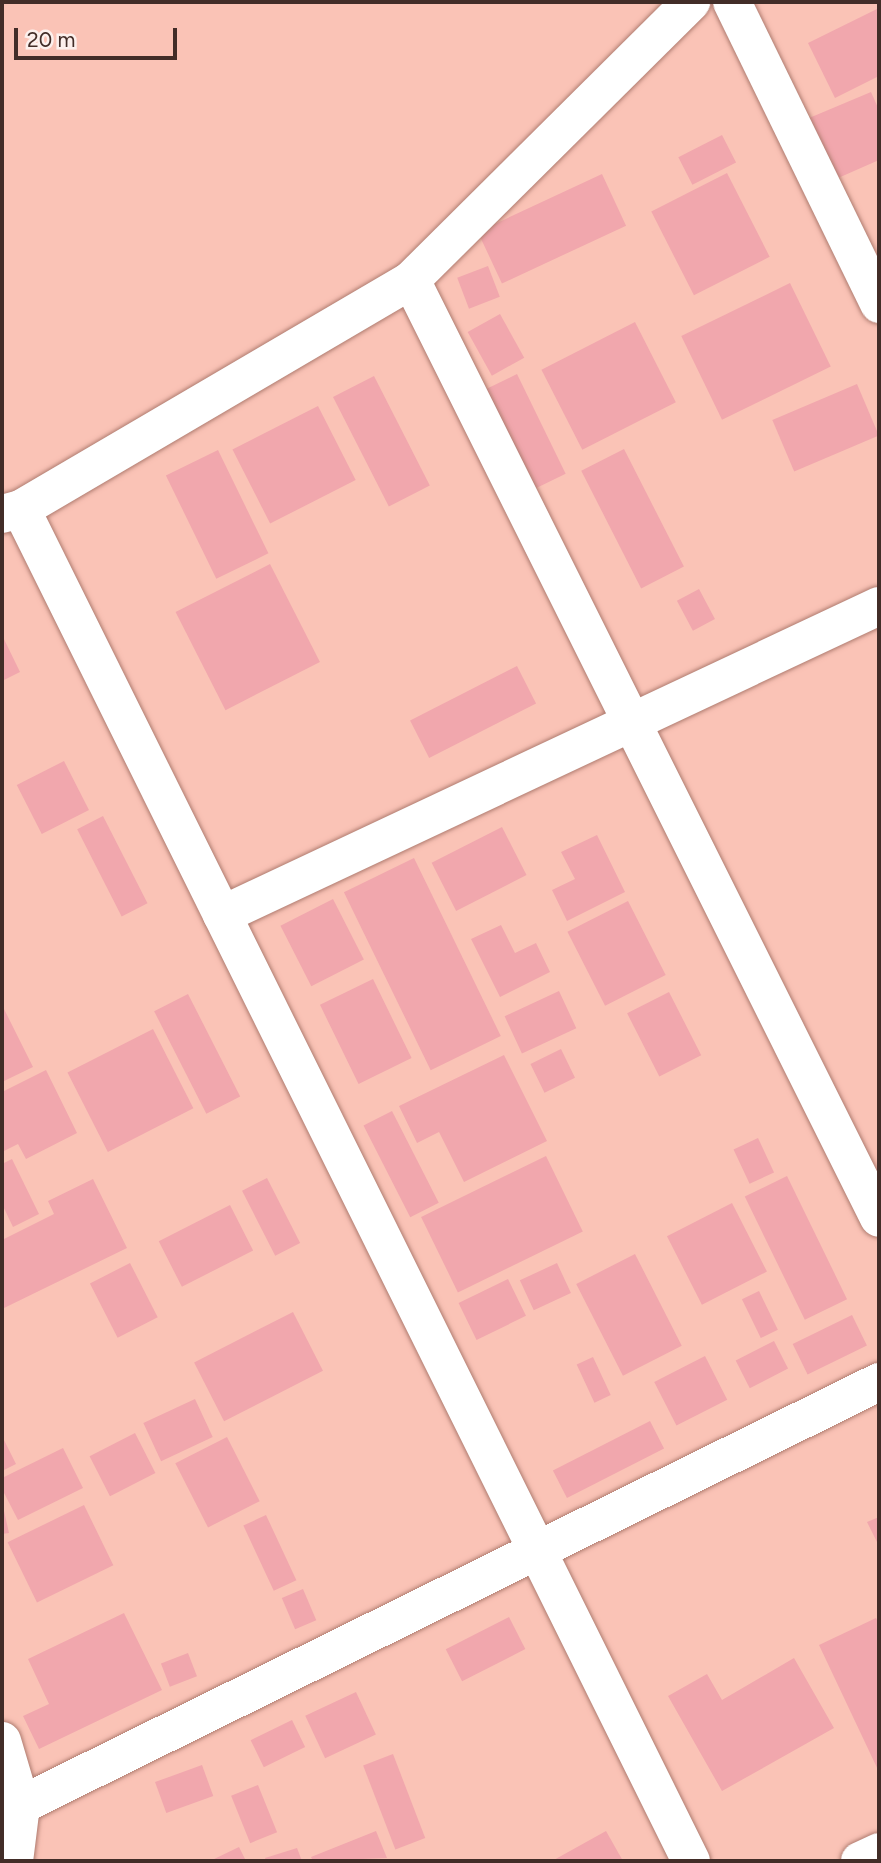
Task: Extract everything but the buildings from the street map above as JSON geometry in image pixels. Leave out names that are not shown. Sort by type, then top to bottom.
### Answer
[{"type":"street","points":[[691,2],[411,280],[11,512],[222,915],[691,1861]]},
{"type":"street","points":[[732,2],[879,304]]},
{"type":"street","points":[[411,280],[879,1218]]},
{"type":"street","points":[[222,915],[879,606]]},
{"type":"street","points":[[20,1805],[879,1382]]},
{"type":"street","points":[[2,1741],[20,1805],[14,1861]]},
{"type":"street","points":[[860,1861],[879,1852]]}]
